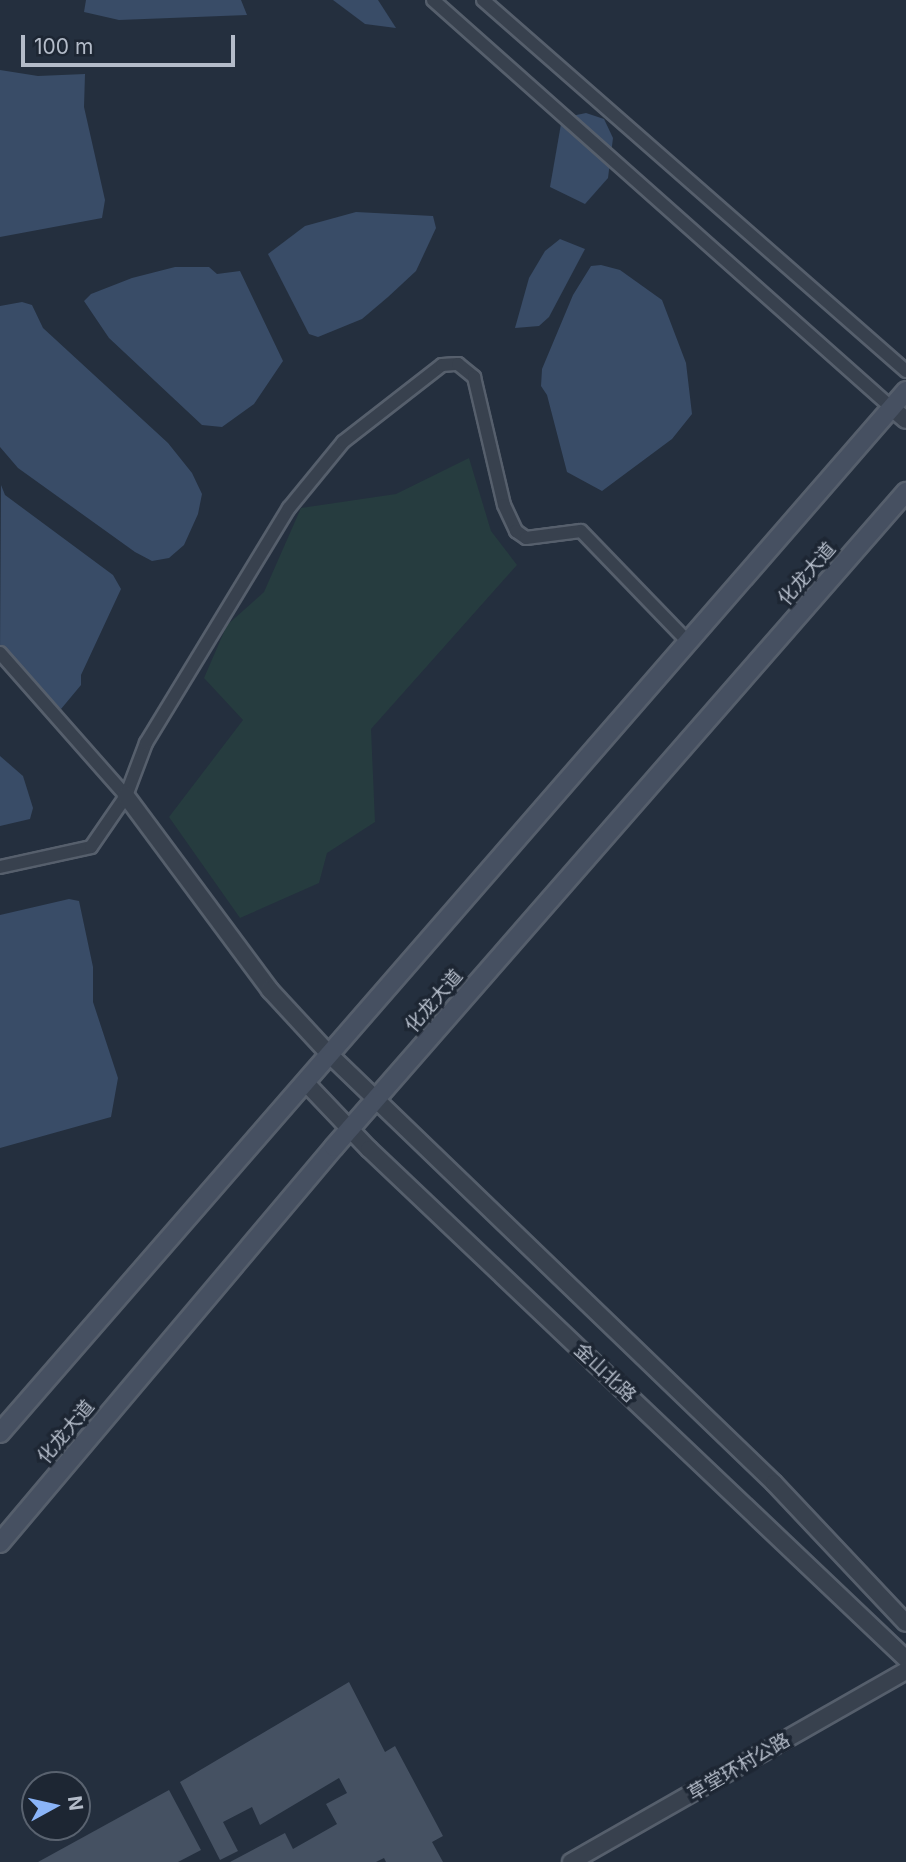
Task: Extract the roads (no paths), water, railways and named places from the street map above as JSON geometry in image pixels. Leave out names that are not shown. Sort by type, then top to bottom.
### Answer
[{"type":"main road","points":[[0,1433],[307,1084],[906,391]]},
{"type":"main road","name":"化龙大道","points":[[0,1543],[350,1130],[906,492]]},
{"type":"street","points":[[433,0],[906,420]]},
{"type":"street","points":[[483,0],[906,371]]},
{"type":"street","points":[[0,867],[91,847],[125,796],[146,743],[289,508],[343,442],[442,365],[458,364],[474,377],[504,505],[516,531],[526,538],[581,531],[689,643]]},
{"type":"street","points":[[0,653],[125,796]]},
{"type":"street","name":"金山北路","points":[[125,796],[270,990],[331,1056],[774,1483],[906,1623]]},
{"type":"street","name":"金山北路","points":[[307,1084],[350,1130],[906,1659]]},
{"type":"street","name":"草堂环村公路","points":[[571,1862],[906,1671]]},
{"type":"water","points":[[86,0],[241,0],[247,15],[119,20],[84,12]]},
{"type":"water","points":[[333,0],[378,0],[396,28],[365,24]]},
{"type":"water","points":[[0,70],[38,76],[85,74],[84,107],[105,200],[102,218],[0,237]]},
{"type":"water","points":[[586,113],[604,119],[613,138],[608,178],[585,204],[550,187],[561,124],[567,117]]},
{"type":"water","points":[[356,212],[433,216],[436,228],[416,271],[362,319],[318,337],[309,334],[268,254],[305,226]]},
{"type":"water","points":[[560,239],[585,249],[549,317],[539,326],[515,328],[529,278],[545,251]]},
{"type":"water","points":[[601,265],[620,270],[662,300],[686,363],[692,414],[672,439],[602,491],[567,472],[547,395],[541,386],[542,369],[573,295],[591,266]]},
{"type":"water","points":[[175,267],[209,267],[217,274],[240,271],[283,361],[254,404],[222,427],[202,425],[109,338],[84,301],[91,294],[132,278]]},
{"type":"water","points":[[22,302],[32,305],[43,328],[168,443],[192,473],[202,494],[198,514],[184,545],[169,558],[152,561],[135,552],[18,468],[0,447],[0,306]]},
{"type":"water","points":[[1,485],[5,495],[113,575],[121,589],[81,675],[81,685],[61,709],[0,655]]},
{"type":"water","points":[[0,756],[23,776],[33,808],[30,819],[0,826]]},
{"type":"water","points":[[69,899],[79,901],[93,967],[93,1002],[118,1078],[111,1117],[0,1148],[0,915]]}]
